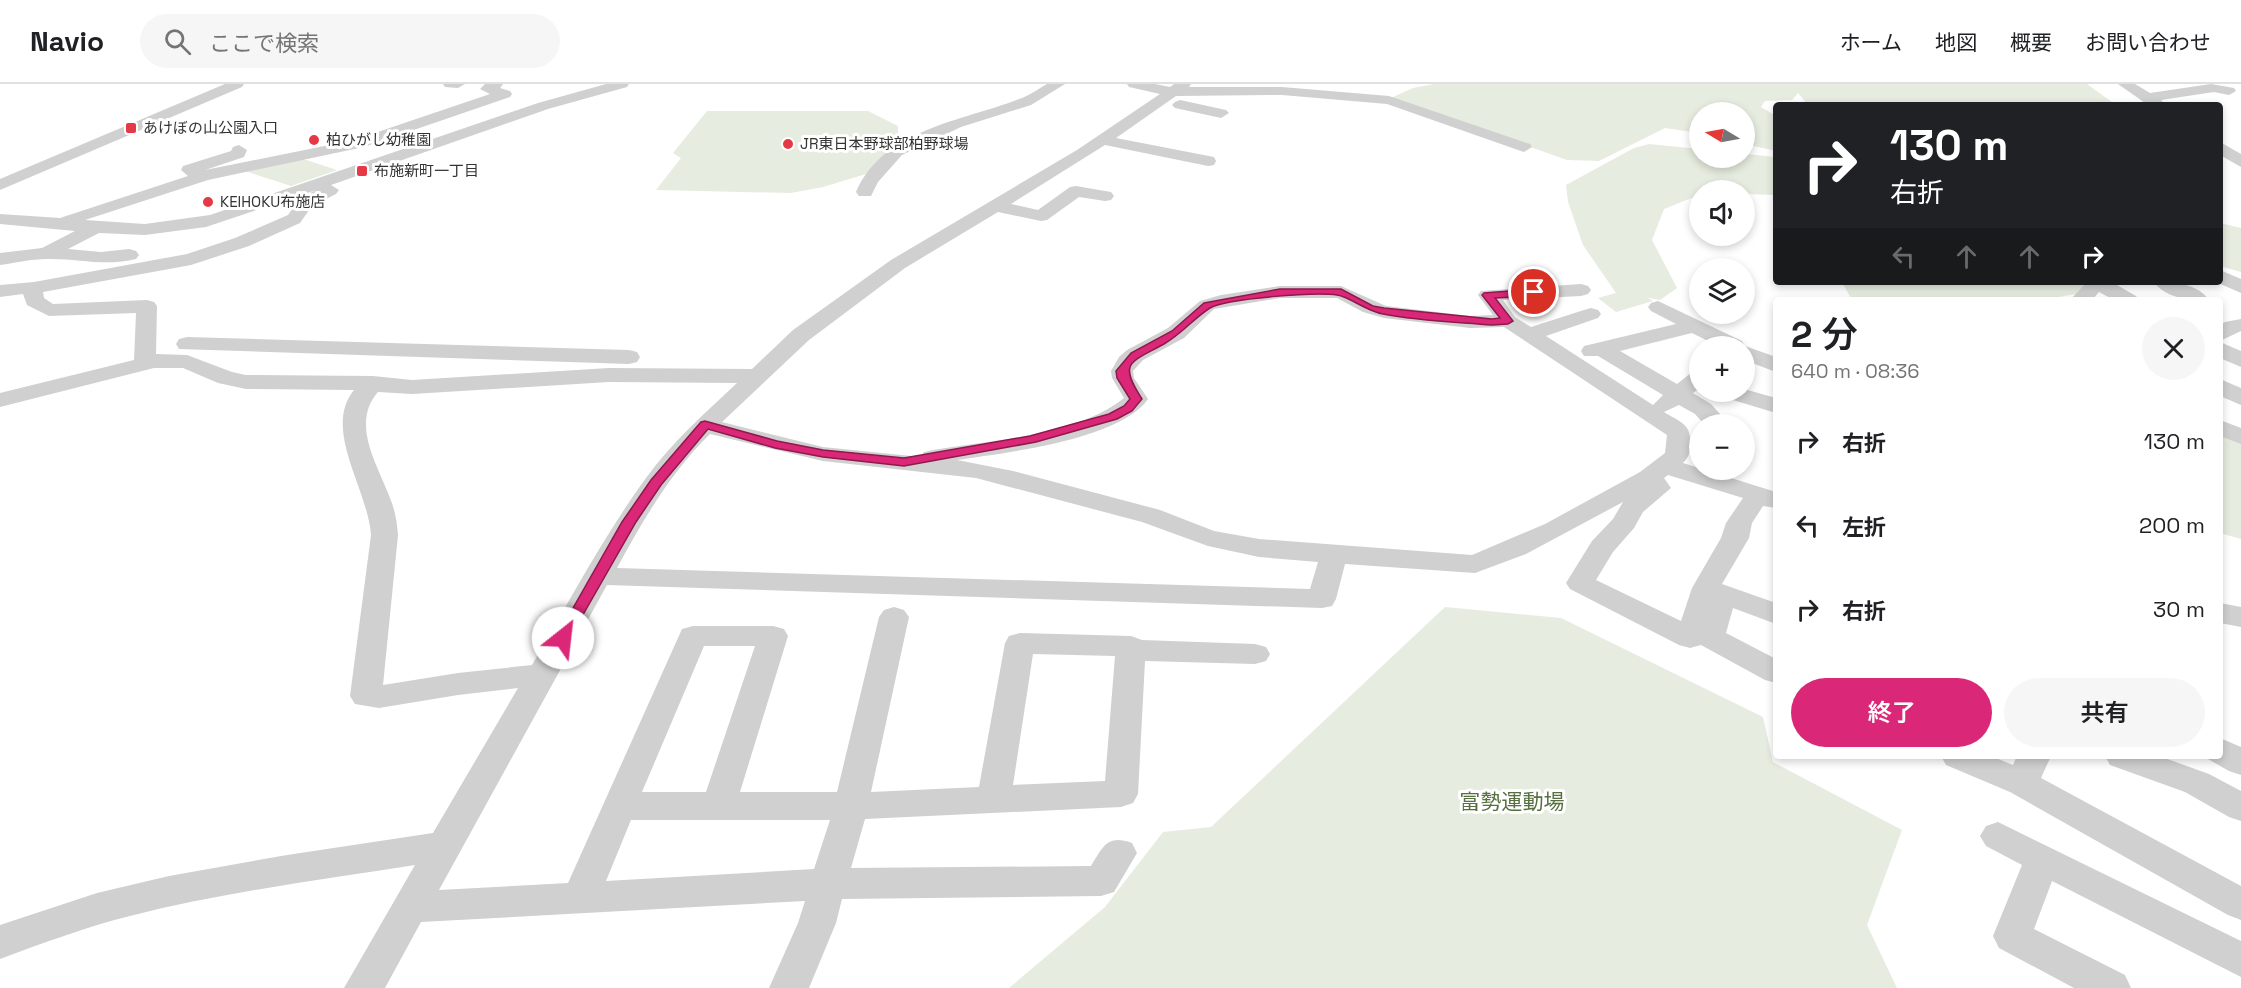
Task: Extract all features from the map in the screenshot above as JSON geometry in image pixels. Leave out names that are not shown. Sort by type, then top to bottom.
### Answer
[{"type":"street","points":[[201,84],[234,85]]},
{"type":"street","points":[[450,84],[458,84]]},
{"type":"street","points":[[0,219],[135,230],[165,229],[196,224],[237,212],[543,105],[570,90],[622,84]]},
{"type":"street","points":[[866,192],[870,180],[896,152],[955,124],[1026,102],[1058,84]]},
{"type":"street","points":[[1134,84],[1171,92],[1221,113]]},
{"type":"street","points":[[2125,84],[2152,101],[2233,92]]},
{"type":"street","points":[[2198,84],[2233,92]]},
{"type":"street","points":[[0,184],[234,85]]},
{"type":"street","points":[[59,224],[204,176],[358,144],[500,89],[543,105]]},
{"type":"street","points":[[364,988],[629,522],[656,482],[705,425],[801,335],[898,264],[1103,140],[1171,92],[1292,91],[1389,100],[1524,147]]},
{"type":"street","points":[[0,291],[32,288],[191,259],[242,242],[294,219],[306,202],[320,194],[378,171],[424,161],[478,143],[453,137]]},
{"type":"street","points":[[1103,140],[1208,161]]},
{"type":"street","points":[[358,144],[397,156]]},
{"type":"street","points":[[2223,149],[2241,162]]},
{"type":"street","points":[[204,176],[189,170],[238,154],[239,150]]},
{"type":"street","points":[[996,206],[1041,216],[1076,191],[1104,196]]},
{"type":"street","points":[[0,259],[47,253],[101,258],[181,249],[259,221],[237,212]]},
{"type":"street","points":[[47,253],[97,227]]},
{"type":"street","points":[[2223,270],[2241,272]]},
{"type":"street","points":[[2223,277],[2241,286]]},
{"type":"street","points":[[2083,297],[2100,285]]},
{"type":"street","points":[[2106,285],[2124,297]]},
{"type":"street","points":[[2170,285],[2193,297]]},
{"type":"street","points":[[32,288],[34,301],[49,310],[147,306],[145,359],[187,362],[226,378],[246,382],[373,383],[412,387],[609,375],[764,369]]},
{"type":"street","points":[[705,425],[823,454],[976,470],[1004,476],[1151,516],[1208,538],[1259,548],[1475,564],[1554,530],[1656,471],[1677,456],[1679,432],[1508,321],[1488,295],[1581,290]]},
{"type":"street","points":[[904,462],[1031,440],[1113,417],[1128,409],[1136,399],[1123,378],[1122,371],[1127,363],[1135,355],[1176,333],[1207,305],[1221,301],[1280,292],[1341,292],[1370,308],[1384,312],[1470,322],[1508,321]]},
{"type":"street","points":[[1658,307],[1714,336]]},
{"type":"street","points":[[2223,313],[2241,323]]},
{"type":"street","points":[[1530,334],[1591,314]]},
{"type":"street","points":[[2223,333],[2241,323]]},
{"type":"street","points":[[1565,357],[1695,326]]},
{"type":"street","points":[[187,344],[764,369]]},
{"type":"street","points":[[1602,348],[1708,414]]},
{"type":"street","points":[[1755,356],[1773,364]]},
{"type":"street","points":[[0,400],[152,361]]},
{"type":"street","points":[[373,383],[366,389],[357,408],[353,434],[380,504],[386,532],[366,696],[379,698],[458,684],[542,675]]},
{"type":"street","points":[[1652,415],[1689,386]]},
{"type":"street","points":[[2223,388],[2241,398]]},
{"type":"street","points":[[1755,399],[1773,405]]},
{"type":"street","points":[[1656,471],[1658,488],[1632,508],[1625,522],[1602,547],[1580,583],[1690,638],[1706,588],[1735,538],[1739,523],[1754,501],[1771,499]]},
{"type":"street","points":[[1656,471],[1771,499]]},
{"type":"street","points":[[1771,499],[1754,527],[1749,543],[1724,593],[1710,637],[1773,670]]},
{"type":"street","points":[[598,576],[1322,599],[1334,554]]},
{"type":"street","points":[[1724,593],[1773,613]]},
{"type":"street","points":[[2223,614],[2241,617]]},
{"type":"street","points":[[789,988],[817,923],[829,884],[851,806],[894,617]]},
{"type":"street","points":[[580,898],[693,636],[773,636],[719,806]]},
{"type":"street","points":[[619,806],[851,806],[994,800],[1121,794],[1131,646],[1020,643],[994,800]]},
{"type":"street","points":[[1131,650],[1255,654]]},
{"type":"street","points":[[2223,752],[2241,762]]},
{"type":"street","points":[[1974,759],[2028,769],[2241,904]]},
{"type":"street","points":[[2130,759],[2197,783],[2241,807]]},
{"type":"street","points":[[1998,836],[2241,960]]},
{"type":"street","points":[[0,942],[54,922],[150,896],[346,860],[445,846]]},
{"type":"street","points":[[411,907],[829,884],[1101,881],[1119,853]]},
{"type":"street","points":[[2043,859],[2013,936],[2111,988]]},
{"type":"green space","points":[[1434,84],[2087,84],[2112,102],[1806,102],[1798,93],[1792,100],[1765,101],[1761,107],[1773,114],[1773,150],[1755,146],[1755,102],[1689,102],[1689,132],[1665,128],[1599,161],[1567,160],[1391,98],[1413,88]]},
{"type":"green space","name":"JR東日本野球部柏野球場","points":[[707,111],[868,111],[898,126],[898,135],[892,156],[876,171],[823,187],[791,193],[656,190],[681,158],[673,153]]},
{"type":"green space","points":[[1649,144],[1689,148],[1689,168],[1755,168],[1755,155],[1773,157],[1773,195],[1755,194],[1755,180],[1689,180],[1689,199],[1664,209],[1652,240],[1677,288],[1660,300],[1648,298],[1653,301],[1616,312],[1598,298],[1616,293],[1583,245],[1568,202],[1566,185],[1634,148]]},
{"type":"green space","points":[[300,158],[337,170],[291,186],[242,170]]},
{"type":"green space","points":[[2223,224],[2241,228],[2241,272],[2223,267]]},
{"type":"green space","points":[[1844,285],[2090,285],[2081,293],[2059,297],[1850,297]]},
{"type":"green space","points":[[2223,434],[2241,437],[2241,539],[2223,534]]},
{"type":"green space","name":"富勢運動場","points":[[1445,607],[1561,618],[1763,717],[1773,762],[1902,830],[1867,925],[1897,988],[1009,988],[1105,907],[1163,832],[1211,827]]},
{"type":"place","name":"あけぼの山公園入口","points":[[131,128]]},
{"type":"place","name":"柏ひがし幼稚園","points":[[314,140]]},
{"type":"place","name":"JR東日本野球部柏野球場","points":[[788,144]]},
{"type":"place","name":"布施新町一丁目","points":[[362,171]]},
{"type":"place","name":"KEIHOKU布施店","points":[[208,202]]},
{"type":"route","points":[[563,638],[629,522],[656,482],[705,425],[823,454],[904,462],[1031,440],[1113,417],[1128,409],[1136,399],[1123,378],[1122,371],[1127,363],[1135,355],[1176,333],[1207,305],[1221,301],[1280,292],[1341,292],[1370,308],[1384,312],[1439,316],[1470,322],[1492,322],[1508,321],[1488,295],[1534,292]]}]
